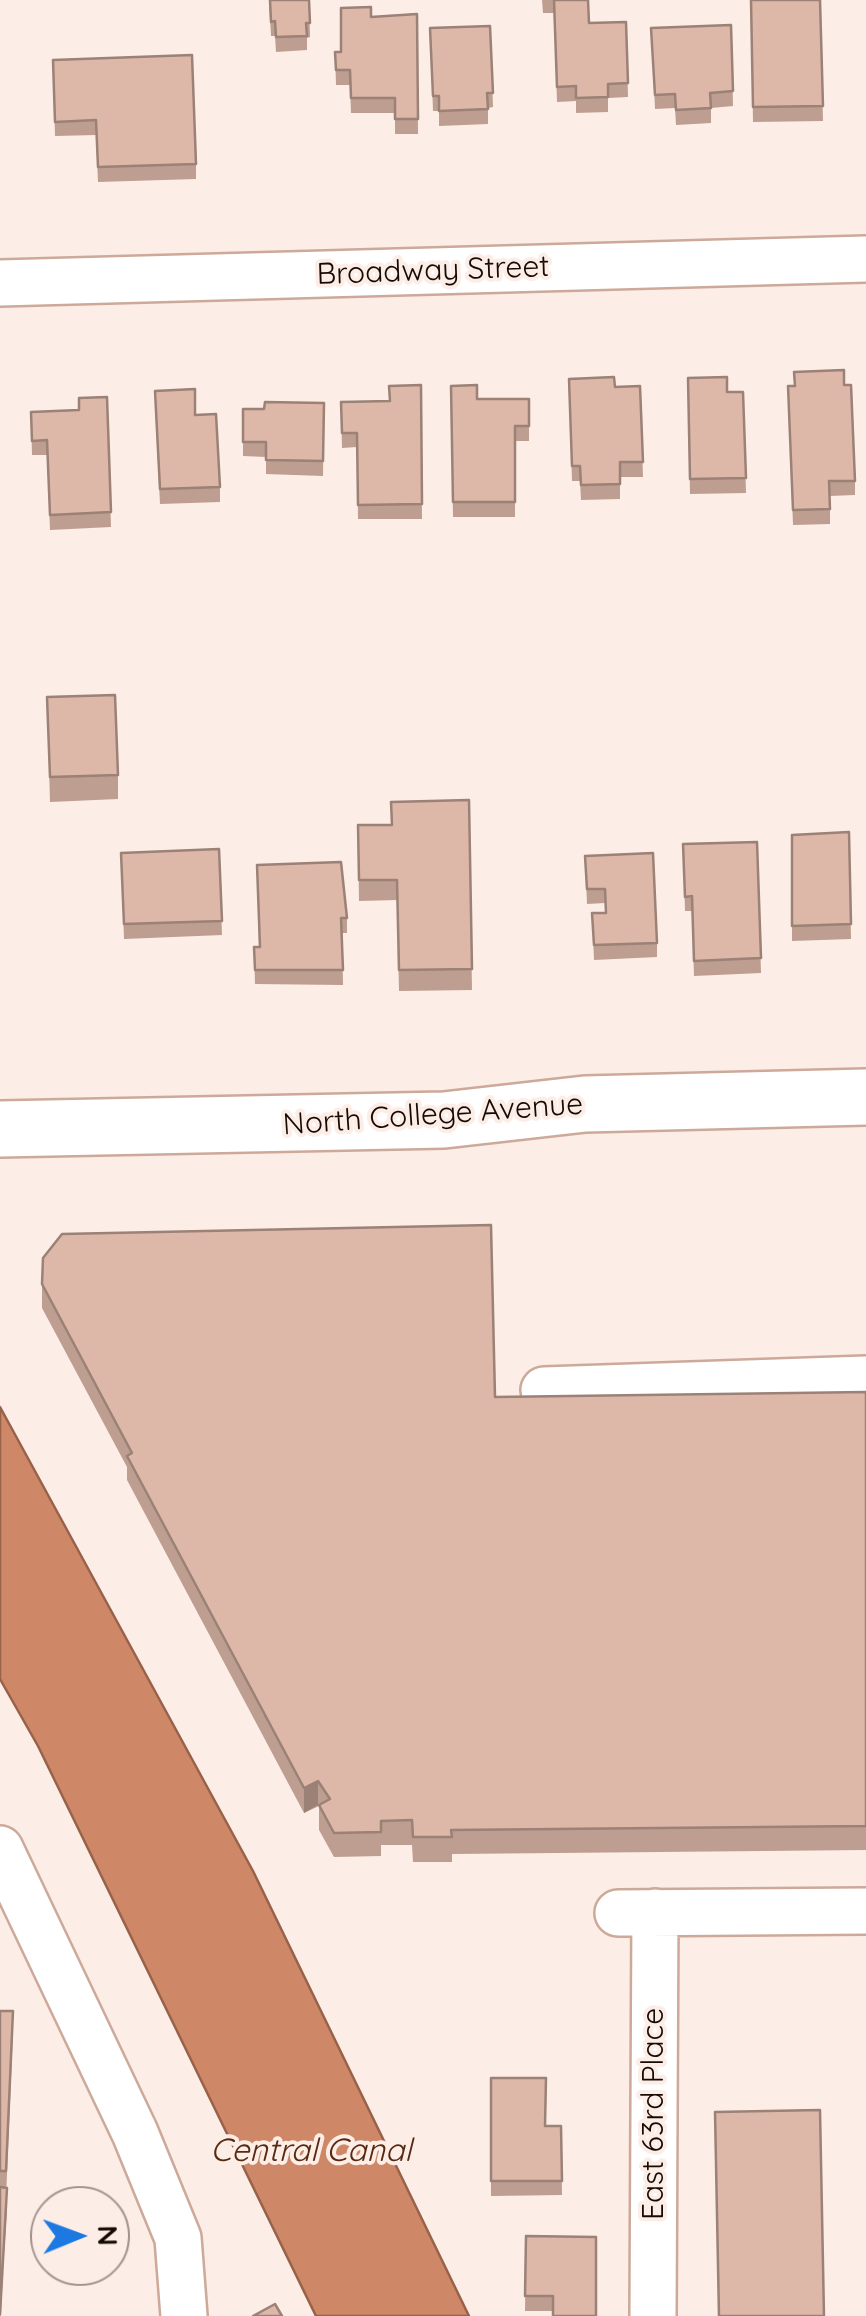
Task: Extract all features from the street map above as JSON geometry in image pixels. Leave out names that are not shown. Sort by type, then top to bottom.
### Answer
[{"type":"main road","name":"North College Avenue","points":[[0,1129],[444,1120],[586,1104],[866,1097]]},
{"type":"street","name":"Broadway Street","points":[[0,283],[866,259]]},
{"type":"street","points":[[544,1390],[866,1380]]},
{"type":"street","points":[[0,1849],[136,2133],[178,2238],[184,2316]]},
{"type":"street","name":"East 63rd Place","points":[[653,2316],[637,1912],[866,1911]]},
{"type":"water","name":"Central Canal","points":[[0,1407],[253,1871],[469,2316],[316,2316],[38,1746],[0,1679]]},
{"type":"building","points":[[270,0],[309,0],[307,36],[276,37]]},
{"type":"building","points":[[554,0],[588,0],[589,23],[626,22],[628,83],[608,84],[608,97],[576,98],[576,86],[557,87]]},
{"type":"building","points":[[751,0],[820,0],[823,106],[753,107]]},
{"type":"building","points":[[371,7],[371,17],[417,14],[418,119],[395,119],[395,98],[351,98],[350,70],[336,70],[335,52],[341,52],[341,8]]},
{"type":"building","points":[[731,25],[733,91],[710,93],[711,108],[676,110],[675,94],[655,95],[651,28]]},
{"type":"building","points":[[490,26],[493,93],[487,93],[488,109],[439,111],[439,96],[433,96],[430,28]]},
{"type":"building","points":[[192,55],[196,164],[98,167],[96,120],[55,122],[53,60]]},
{"type":"building","points":[[844,370],[844,385],[851,385],[855,481],[829,481],[830,509],[793,510],[788,386],[795,386],[794,372]]},
{"type":"building","points":[[614,377],[615,387],[640,386],[643,462],[620,462],[620,484],[581,485],[580,466],[572,466],[569,379]]},
{"type":"building","points":[[727,377],[727,392],[743,392],[746,478],[690,479],[688,378]]},
{"type":"building","points":[[421,385],[422,504],[358,505],[357,433],[342,433],[341,402],[390,401],[389,386]]},
{"type":"building","points":[[477,385],[477,399],[529,399],[529,426],[515,426],[515,502],[453,502],[451,386]]},
{"type":"building","points":[[195,389],[195,415],[216,414],[220,487],[160,489],[155,391]]},
{"type":"building","points":[[107,397],[111,512],[50,515],[47,440],[32,441],[31,412],[79,410],[79,398]]},
{"type":"building","points":[[265,402],[324,403],[323,461],[266,460],[266,442],[243,442],[243,409],[264,409]]},
{"type":"building","points":[[115,695],[118,775],[50,777],[47,697]]},
{"type":"building","points":[[469,800],[472,969],[399,970],[397,880],[359,880],[358,825],[392,825],[391,802]]},
{"type":"building","points":[[849,832],[851,924],[792,926],[792,835]]},
{"type":"building","points":[[757,842],[761,958],[694,961],[692,896],[685,897],[683,844]]},
{"type":"building","points":[[219,849],[222,921],[124,924],[121,853]]},
{"type":"building","points":[[653,853],[657,943],[594,945],[592,913],[606,913],[605,889],[587,889],[585,856]]},
{"type":"building","points":[[341,862],[347,918],[341,918],[343,970],[255,970],[254,947],[260,947],[257,865]]},
{"type":"building","points":[[491,1225],[495,1397],[866,1392],[866,1826],[451,1830],[452,1837],[413,1837],[412,1820],[381,1821],[381,1832],[334,1833],[319,1805],[330,1799],[318,1781],[304,1788],[127,1456],[132,1453],[42,1284],[43,1258],[62,1234]]},
{"type":"building","points":[[0,2011],[13,2011],[6,2171],[0,2171]]},
{"type":"building","points":[[491,2078],[546,2078],[545,2126],[561,2126],[562,2181],[491,2181]]},
{"type":"building","points":[[820,2110],[824,2316],[719,2316],[715,2112]]},
{"type":"building","points":[[0,2187],[7,2188],[0,2314]]},
{"type":"building","points":[[526,2236],[596,2237],[596,2316],[553,2316],[553,2296],[525,2296]]},
{"type":"building","points":[[275,2304],[282,2316],[253,2316]]}]
